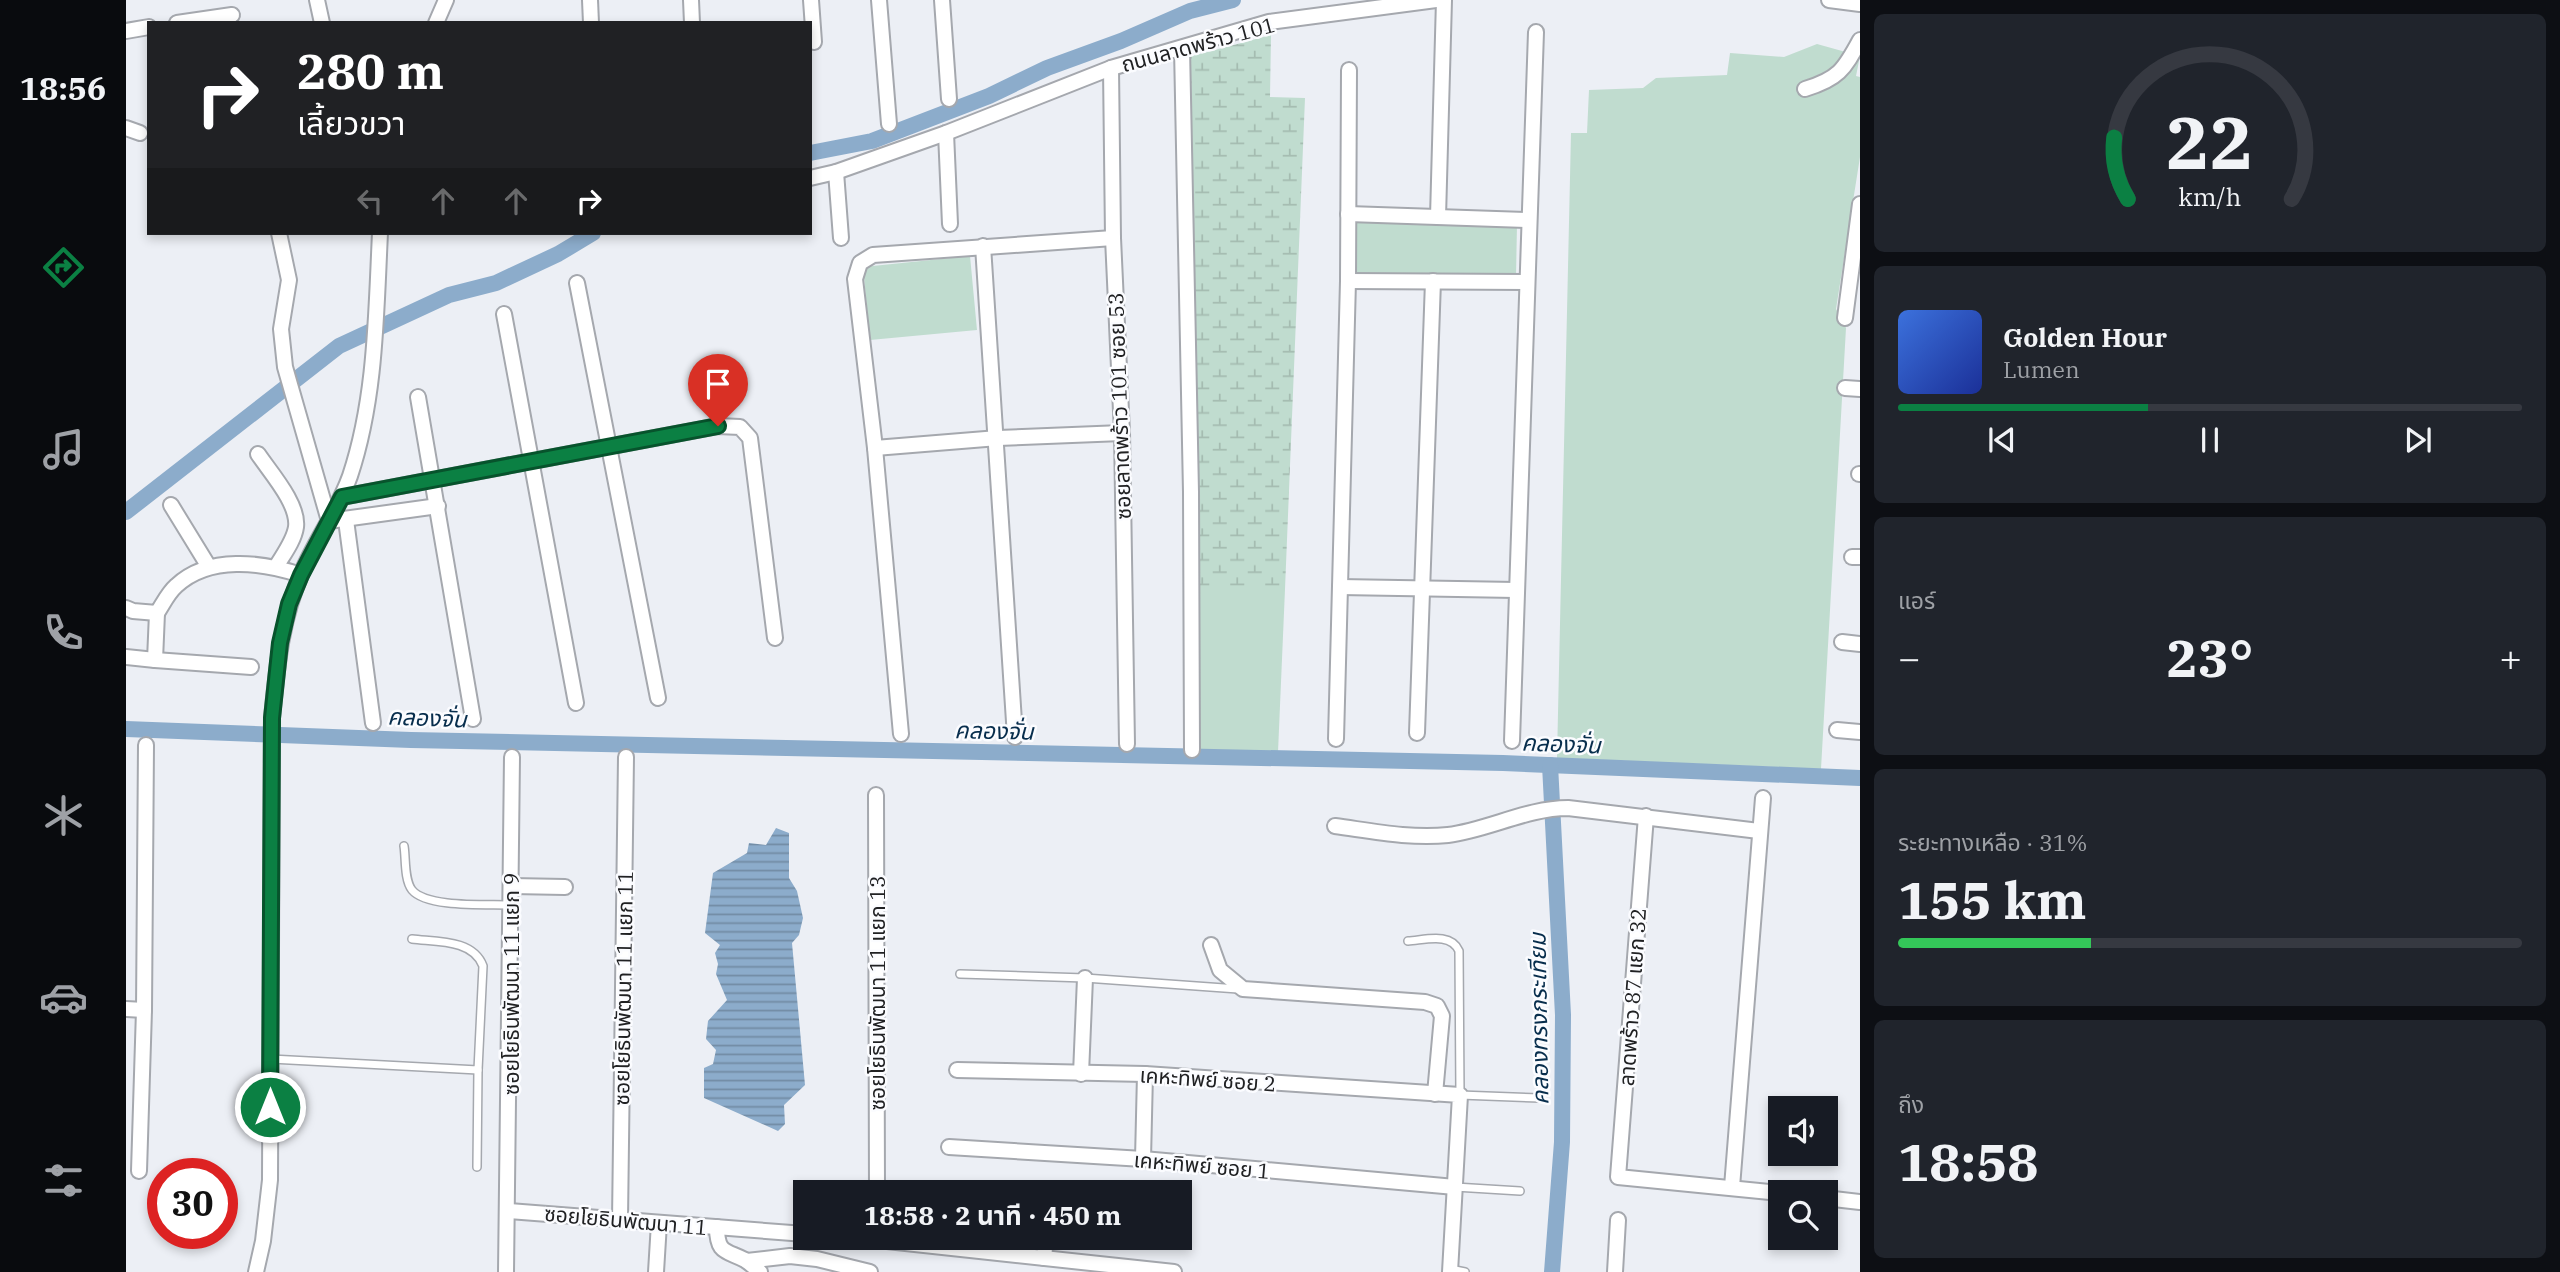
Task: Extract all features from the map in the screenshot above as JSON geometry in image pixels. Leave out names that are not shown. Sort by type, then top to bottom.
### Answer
[{"type":"street","points":[[317,0],[322,21]]},
{"type":"street","points":[[437,21],[446,0]]},
{"type":"street","points":[[590,0],[591,21]]},
{"type":"street","points":[[691,0],[692,21]]},
{"type":"street","points":[[811,0],[814,42]]},
{"type":"street","points":[[879,0],[889,124]]},
{"type":"street","points":[[942,0],[949,99]]},
{"type":"street","name":"ถนนลาดพร้าว 101","points":[[812,178],[836,172],[946,133],[1111,68],[1269,22],[1436,0]]},
{"type":"street","points":[[1438,217],[1444,0]]},
{"type":"street","points":[[1829,0],[1860,4]]},
{"type":"street","points":[[187,21],[232,12]]},
{"type":"street","points":[[126,31],[147,27]]},
{"type":"street","points":[[1511,741],[1536,32]]},
{"type":"street","points":[[1805,89],[1829,81],[1842,68],[1860,40]]},
{"type":"street","points":[[1181,48],[1191,478],[1192,750]]},
{"type":"street","name":"ซอยลาดพร้าว 101 ซอย 53","points":[[1111,68],[1113,238],[1122,433],[1127,744]]},
{"type":"street","points":[[1336,739],[1348,281],[1349,70]]},
{"type":"street","points":[[946,133],[950,224]]},
{"type":"street","points":[[836,172],[841,238]]},
{"type":"street","points":[[1845,318],[1860,204]]},
{"type":"street","points":[[1348,214],[1529,219]]},
{"type":"street","points":[[279,235],[289,280],[281,329],[285,367],[329,521]]},
{"type":"street","points":[[257,1272],[270,1180],[272,718],[280,643],[289,604],[301,575],[342,497],[365,424],[375,340],[380,235]]},
{"type":"street","points":[[901,734],[875,448],[855,279],[860,263],[873,255],[1113,238]]},
{"type":"street","points":[[983,246],[998,438],[1015,737]]},
{"type":"street","points":[[1348,281],[1526,282]]},
{"type":"street","points":[[1417,733],[1433,281]]},
{"type":"street","points":[[578,283],[657,698]]},
{"type":"street","points":[[504,314],[576,703]]},
{"type":"street","points":[[418,397],[473,719]]},
{"type":"street","points":[[342,497],[718,426],[740,427],[750,438],[775,638]]},
{"type":"street","points":[[875,448],[998,438],[1122,433]]},
{"type":"street","points":[[258,454],[293,506],[295,518],[296,527],[291,540],[276,567]]},
{"type":"street","points":[[171,505],[209,567]]},
{"type":"street","points":[[329,521],[438,506]]},
{"type":"street","points":[[346,520],[373,723]]},
{"type":"street","points":[[155,660],[157,613],[177,584],[209,567],[255,565],[276,567],[301,575]]},
{"type":"street","points":[[1339,587],[1516,590]]},
{"type":"street","points":[[126,607],[133,611],[157,613]]},
{"type":"street","points":[[1842,642],[1860,644]]},
{"type":"street","points":[[126,657],[251,667]]},
{"type":"street","points":[[1837,730],[1860,732]]},
{"type":"street","points":[[139,1171],[144,1010],[146,745]]},
{"type":"street","name":"ซอยโยธินพัฒนา 11 แยก 9","points":[[509,1211],[512,757]]},
{"type":"street","name":"ซอยโยธินพัฒนา 11 แยก 11","points":[[620,1220],[626,757]]},
{"type":"street","name":"ซอยโยธินพัฒนา 11 แยก 13","points":[[876,795],[877,1180]]},
{"type":"street","points":[[1763,798],[1732,1187],[1768,1192]]},
{"type":"street","points":[[1335,826],[1417,836],[1447,835],[1551,809],[1646,816],[1759,831]]},
{"type":"street","name":"ลาดพร้าว 87 แยก 32","points":[[1646,816],[1618,1177],[1732,1187]]},
{"type":"street","points":[[512,886],[565,887]]},
{"type":"street","points":[[1211,945],[1220,970],[1243,989],[1425,1002],[1437,1006],[1442,1016],[1435,1094]]},
{"type":"street","points":[[1081,1074],[1085,978]]},
{"type":"street","points":[[126,1009],[144,1010]]},
{"type":"street","name":"เคหะทิพย์ ซอย 2","points":[[957,1070],[1145,1074],[1460,1095]]},
{"type":"street","points":[[1143,1159],[1145,1074]]},
{"type":"street","points":[[1450,1271],[1460,1095]]},
{"type":"street","name":"เคหะทิพย์ ซอย 1","points":[[948,1147],[1143,1159],[1455,1187]]},
{"type":"street","points":[[1838,1199],[1860,1202]]},
{"type":"street","points":[[506,1272],[509,1211]]},
{"type":"street","name":"ซอยโยธินพัฒนา 11","points":[[509,1211],[793,1233]]},
{"type":"street","points":[[1615,1272],[1618,1220]]},
{"type":"street","points":[[656,1272],[659,1223]]},
{"type":"street","points":[[717,1227],[720,1247],[724,1252],[747,1261],[760,1272]]},
{"type":"street","points":[[977,1250],[1174,1272]]},
{"type":"street","points":[[1044,1258],[1045,1250]]},
{"type":"street","points":[[747,1261],[790,1256],[817,1259],[870,1272]]},
{"type":"lane","points":[[404,846],[408,883],[421,897],[436,901],[512,905]]},
{"type":"lane","points":[[412,939],[470,948],[479,956],[482,966],[477,1167]]},
{"type":"lane","points":[[1408,941],[1448,939],[1455,943],[1459,951],[1460,1095],[1541,1098]]},
{"type":"lane","points":[[960,974],[1085,978],[1243,989]]},
{"type":"lane","points":[[271,1059],[478,1070]]},
{"type":"lane","points":[[1455,1187],[1520,1191]]},
{"type":"lane","points":[[1450,1271],[1465,1272]]},
{"type":"green space","points":[[1271,35],[1270,97],[1305,98],[1285,589],[1194,589],[1185,58]]},
{"type":"green space","points":[[1817,44],[1860,56],[1856,76],[1860,77],[1860,157],[1836,309],[1846,328],[1821,769],[1557,758],[1571,133],[1587,133],[1589,90],[1643,88],[1656,78],[1727,75],[1730,53],[1784,57]]},
{"type":"green space","points":[[1353,220],[1517,224],[1516,277],[1352,274]]},
{"type":"green space","points":[[970,256],[977,330],[870,340],[863,267]]},
{"type":"green space","points":[[1194,589],[1285,589],[1278,752],[1196,749]]},
{"type":"water","points":[[776,828],[789,833],[789,878],[797,891],[803,918],[799,935],[792,943],[805,1085],[784,1105],[785,1124],[778,1131],[704,1098],[704,1068],[713,1064],[716,1050],[706,1039],[708,1021],[727,1000],[716,974],[718,964],[715,953],[720,945],[705,933],[713,873],[747,853],[749,843],[766,845]]},
{"type":"waterway","points":[[812,153],[872,141],[989,96],[1047,68],[1121,41],[1190,11],[1233,0]]},
{"type":"waterway","points":[[126,512],[339,346],[449,295],[496,283],[558,254],[590,235]]},
{"type":"waterway","name":"คลองจั่น","points":[[126,729],[411,740],[1503,763],[1860,778]]},
{"type":"waterway","name":"คลองทรงกระเทียม","points":[[1550,765],[1563,1015],[1562,1142],[1552,1272]]},
{"type":"route","points":[[270,1107],[272,718],[280,643],[289,604],[301,575],[342,497],[718,426]]}]
